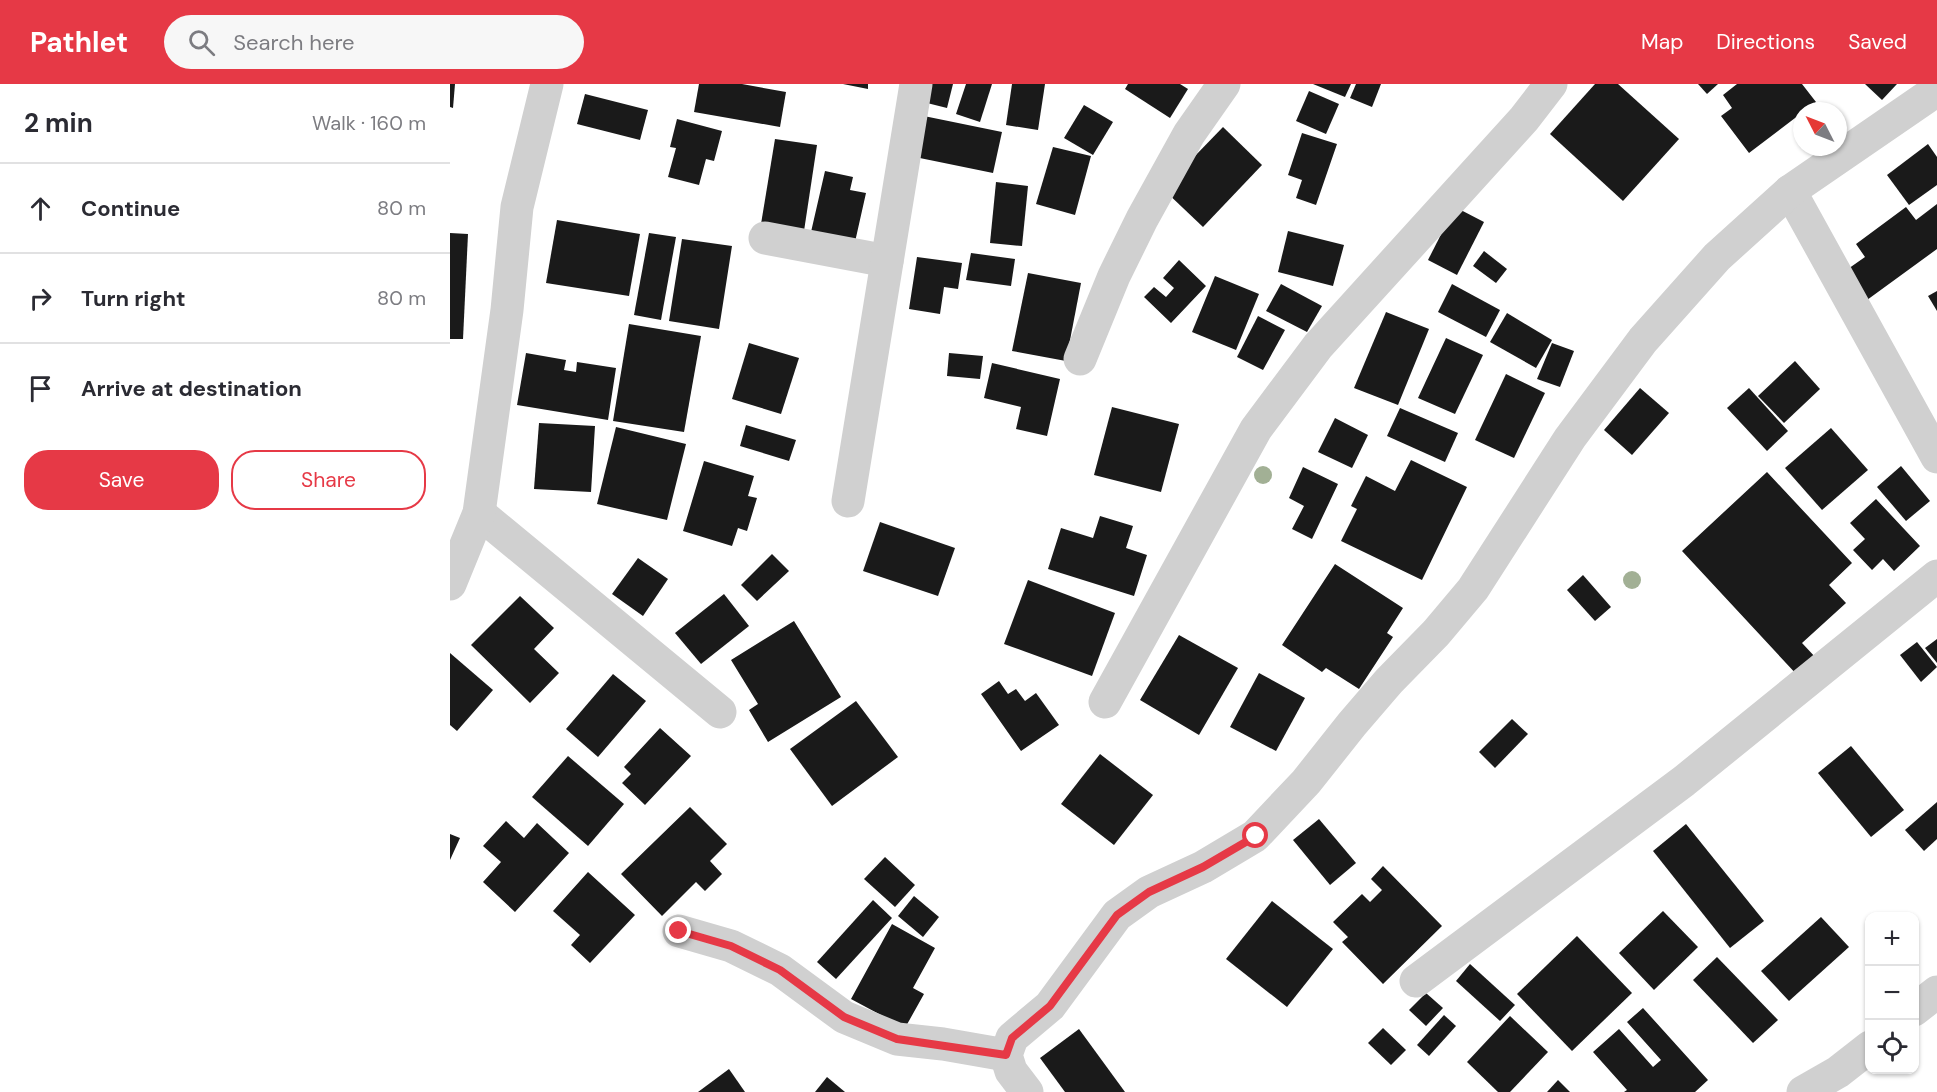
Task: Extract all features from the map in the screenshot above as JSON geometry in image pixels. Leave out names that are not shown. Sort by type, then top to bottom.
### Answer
[{"type":"street","points":[[450,584],[479,513],[507,310],[517,207],[547,84]]},
{"type":"street","points":[[848,501],[916,84]]},
{"type":"street","points":[[1080,358],[1114,276],[1142,219],[1189,134],[1224,84]]},
{"type":"street","points":[[1105,702],[1256,429],[1318,346],[1524,119],[1551,84]]},
{"type":"street","points":[[1027,1092],[1011,1071],[1006,1055],[1012,1038],[1050,1006],[1117,915],[1149,892],[1203,867],[1256,836],[1306,782],[1360,715],[1436,633],[1473,589],[1570,438],[1643,340],[1717,257],[1790,191],[1937,90]]},
{"type":"street","points":[[1790,191],[1937,457]]},
{"type":"street","points":[[765,238],[887,261]]},
{"type":"street","points":[[479,513],[720,712]]},
{"type":"street","points":[[1416,981],[1684,781],[1937,576]]},
{"type":"street","points":[[679,931],[731,946],[780,970],[844,1017],[897,1039],[1006,1055]]},
{"type":"street","points":[[1919,1006],[1937,992]]},
{"type":"street","points":[[1803,1092],[1845,1082],[1865,1053]]},
{"type":"building","points":[[450,84],[455,84],[453,108],[450,107]]},
{"type":"building","points":[[699,84],[742,84],[786,92],[780,127],[694,112]]},
{"type":"building","points":[[843,84],[868,84],[868,89]]},
{"type":"building","points":[[932,84],[953,84],[947,108],[927,103]]},
{"type":"building","points":[[966,84],[992,84],[980,122],[956,114]]},
{"type":"building","points":[[1012,84],[1045,84],[1038,130],[1006,125]]},
{"type":"building","points":[[1128,84],[1180,84],[1188,89],[1170,118],[1125,89]]},
{"type":"building","points":[[1313,84],[1351,84],[1345,97]]},
{"type":"building","points":[[1356,84],[1381,84],[1372,107],[1350,98]]},
{"type":"building","points":[[1595,84],[1618,84],[1679,139],[1623,201],[1550,134]]},
{"type":"building","points":[[1698,84],[1718,84],[1707,94]]},
{"type":"building","points":[[1737,84],[1802,84],[1816,102],[1793,102],[1793,120],[1749,153],[1721,116],[1732,108],[1723,95]]},
{"type":"building","points":[[1865,84],[1897,84],[1882,100]]},
{"type":"building","points":[[1309,91],[1339,104],[1326,134],[1296,121]]},
{"type":"building","points":[[585,94],[648,110],[640,140],[577,124]]},
{"type":"building","points":[[1084,105],[1113,122],[1093,155],[1064,138]]},
{"type":"building","points":[[919,115],[1002,132],[993,173],[910,156]]},
{"type":"building","points":[[677,119],[722,131],[714,161],[706,159],[699,185],[668,177],[676,148],[670,147]]},
{"type":"building","points":[[1223,127],[1262,165],[1203,227],[1163,189]]},
{"type":"building","points":[[1302,133],[1337,144],[1316,205],[1296,198],[1302,180],[1288,175]]},
{"type":"building","points":[[775,139],[817,145],[804,231],[761,224]]},
{"type":"building","points":[[1928,144],[1937,157],[1937,185],[1909,205],[1887,175]]},
{"type":"building","points":[[1053,147],[1091,156],[1075,215],[1036,204]]},
{"type":"building","points":[[825,171],[853,177],[850,190],[866,193],[855,242],[811,232]]},
{"type":"building","points":[[996,182],[1028,186],[1022,246],[990,243]]},
{"type":"building","points":[[1937,204],[1937,249],[1867,300],[1845,271],[1865,257],[1856,244],[1906,207],[1916,220]]},
{"type":"building","points":[[1455,207],[1484,222],[1457,275],[1428,260]]},
{"type":"building","points":[[557,220],[640,234],[629,296],[546,283]]},
{"type":"building","points":[[1288,231],[1344,245],[1333,286],[1278,272]]},
{"type":"building","points":[[450,233],[468,234],[463,339],[450,339]]},
{"type":"building","points":[[649,233],[676,237],[661,320],[634,315]]},
{"type":"building","points":[[682,239],[732,246],[719,329],[669,321]]},
{"type":"building","points":[[1484,251],[1507,269],[1496,283],[1473,266]]},
{"type":"building","points":[[971,253],[1015,259],[1011,286],[966,280]]},
{"type":"building","points":[[917,257],[962,263],[958,289],[944,287],[940,314],[909,309]]},
{"type":"building","points":[[1179,260],[1206,286],[1171,323],[1144,297],[1154,287],[1166,297],[1174,288],[1163,278]]},
{"type":"building","points":[[1028,273],[1081,283],[1066,361],[1012,351]]},
{"type":"building","points":[[1215,276],[1259,294],[1236,350],[1192,332]]},
{"type":"building","points":[[1281,284],[1322,306],[1307,332],[1266,311]]},
{"type":"building","points":[[1452,284],[1500,310],[1486,337],[1438,312]]},
{"type":"building","points":[[1937,291],[1937,311],[1928,296]]},
{"type":"building","points":[[1386,312],[1429,329],[1398,405],[1354,388]]},
{"type":"building","points":[[1507,313],[1552,340],[1536,368],[1490,342]]},
{"type":"building","points":[[1258,316],[1285,330],[1263,370],[1237,357]]},
{"type":"building","points":[[629,324],[701,336],[684,432],[613,421]]},
{"type":"building","points":[[1446,338],[1483,355],[1455,414],[1418,398]]},
{"type":"building","points":[[749,343],[799,358],[781,414],[732,399]]},
{"type":"building","points":[[1552,343],[1574,351],[1560,387],[1537,379]]},
{"type":"building","points":[[526,353],[566,360],[564,370],[576,372],[577,362],[616,368],[608,420],[517,405]]},
{"type":"building","points":[[949,353],[983,356],[980,379],[947,376]]},
{"type":"building","points":[[1795,361],[1820,389],[1784,423],[1758,396]]},
{"type":"building","points":[[992,363],[1060,379],[1047,436],[1016,429],[1021,407],[984,398]]},
{"type":"building","points":[[1506,374],[1545,393],[1514,458],[1475,440]]},
{"type":"building","points":[[1640,388],[1669,413],[1632,455],[1604,430]]},
{"type":"building","points":[[1749,388],[1788,431],[1767,451],[1727,408]]},
{"type":"building","points":[[1112,407],[1179,424],[1161,492],[1094,475]]},
{"type":"building","points":[[1400,408],[1458,433],[1445,462],[1387,436]]},
{"type":"building","points":[[1335,418],[1368,435],[1352,468],[1318,452]]},
{"type":"building","points":[[539,423],[595,426],[591,492],[534,489]]},
{"type":"building","points":[[746,425],[796,440],[789,461],[740,446]]},
{"type":"building","points":[[616,427],[686,444],[667,520],[597,504]]},
{"type":"building","points":[[1831,428],[1868,470],[1822,510],[1785,468]]},
{"type":"building","points":[[1411,460],[1467,487],[1422,580],[1341,541],[1357,509],[1351,506],[1366,476],[1395,491]]},
{"type":"building","points":[[704,461],[754,476],[748,496],[757,498],[747,531],[738,528],[732,546],[683,531]]},
{"type":"building","points":[[1901,466],[1930,501],[1906,521],[1877,487]]},
{"type":"building","points":[[1303,467],[1338,484],[1312,539],[1292,529],[1304,506],[1289,498]]},
{"type":"building","points":[[1767,472],[1852,563],[1829,585],[1846,603],[1802,643],[1817,659],[1799,677],[1682,551]]},
{"type":"building","points":[[1876,499],[1920,546],[1894,571],[1883,559],[1872,570],[1853,550],[1865,539],[1850,523]]},
{"type":"building","points":[[1100,516],[1133,526],[1126,548],[1147,555],[1134,596],[1048,569],[1061,528],[1093,538]]},
{"type":"building","points":[[880,522],[955,548],[938,596],[863,571]]},
{"type":"building","points":[[772,554],[789,571],[757,601],[741,585]]},
{"type":"building","points":[[638,558],[668,579],[643,616],[612,594]]},
{"type":"building","points":[[1335,564],[1403,608],[1387,633],[1393,637],[1359,689],[1326,668],[1322,672],[1282,645]]},
{"type":"building","points":[[1583,575],[1611,607],[1595,621],[1567,590]]},
{"type":"building","points":[[1028,580],[1115,613],[1092,676],[1004,644]]},
{"type":"building","points":[[724,594],[749,626],[701,664],[675,633]]},
{"type":"building","points":[[520,596],[554,628],[534,649],[559,673],[530,703],[471,645]]},
{"type":"building","points":[[794,621],[841,697],[768,742],[749,710],[758,704],[731,660]]},
{"type":"building","points":[[1179,635],[1238,668],[1199,735],[1140,700]]},
{"type":"building","points":[[1937,639],[1937,663],[1925,648]]},
{"type":"building","points":[[1917,642],[1937,667],[1921,682],[1900,655]]},
{"type":"building","points":[[450,653],[493,690],[457,731],[450,725]]},
{"type":"building","points":[[1259,673],[1305,698],[1276,751],[1230,727]]},
{"type":"building","points":[[613,674],[646,701],[598,757],[566,729]]},
{"type":"building","points":[[999,681],[1008,694],[1016,689],[1025,701],[1036,693],[1059,725],[1021,751],[981,694]]},
{"type":"building","points":[[856,701],[898,757],[832,806],[790,749]]},
{"type":"building","points":[[1512,719],[1528,734],[1495,768],[1479,752]]},
{"type":"building","points":[[660,728],[691,756],[645,805],[622,783],[631,774],[624,767]]},
{"type":"building","points":[[1851,746],[1904,810],[1871,837],[1818,773]]},
{"type":"building","points":[[1100,754],[1153,795],[1114,845],[1061,804]]},
{"type":"building","points":[[568,756],[624,804],[588,846],[532,797]]},
{"type":"building","points":[[1937,802],[1937,839],[1924,851],[1905,830]]},
{"type":"building","points":[[690,807],[727,844],[710,861],[722,874],[705,891],[696,882],[662,916],[621,874]]},
{"type":"building","points":[[1319,819],[1356,863],[1330,885],[1293,840]]},
{"type":"building","points":[[506,821],[524,838],[537,823],[569,853],[515,912],[483,882],[501,862],[483,846]]},
{"type":"building","points":[[1686,824],[1764,921],[1730,948],[1653,851]]},
{"type":"building","points":[[450,834],[460,838],[450,860]]},
{"type":"building","points":[[885,857],[915,885],[895,907],[864,879]]},
{"type":"building","points":[[1383,866],[1442,926],[1383,984],[1342,942],[1348,937],[1333,922],[1362,894],[1370,902],[1382,890],[1371,879]]},
{"type":"building","points":[[588,872],[635,915],[590,963],[571,945],[580,935],[553,911]]},
{"type":"building","points":[[914,896],[939,917],[923,937],[898,916]]},
{"type":"building","points":[[873,900],[892,918],[836,979],[817,962]]},
{"type":"building","points":[[1272,901],[1333,949],[1287,1007],[1226,959]]},
{"type":"building","points":[[1663,911],[1698,947],[1654,990],[1619,953]]},
{"type":"building","points":[[1821,917],[1849,947],[1789,1001],[1761,971]]},
{"type":"building","points":[[892,924],[935,948],[913,988],[924,994],[905,1028],[851,999]]},
{"type":"building","points":[[1577,936],[1632,993],[1572,1051],[1517,994]]},
{"type":"building","points":[[1717,957],[1778,1020],[1753,1043],[1693,980]]},
{"type":"building","points":[[1470,964],[1515,1005],[1500,1021],[1456,981]]},
{"type":"building","points":[[1426,993],[1443,1008],[1426,1026],[1409,1010]]},
{"type":"building","points":[[1643,1008],[1708,1080],[1695,1092],[1624,1092],[1627,1090],[1593,1052],[1619,1029],[1653,1067],[1661,1060],[1627,1022]]},
{"type":"building","points":[[1444,1015],[1456,1026],[1429,1056],[1417,1045]]},
{"type":"building","points":[[1510,1016],[1548,1052],[1510,1092],[1498,1092],[1467,1062]]},
{"type":"building","points":[[1383,1028],[1406,1050],[1391,1065],[1368,1043]]},
{"type":"building","points":[[1079,1029],[1125,1092],[1065,1092],[1040,1058]]},
{"type":"building","points":[[729,1069],[745,1092],[698,1092]]},
{"type":"building","points":[[827,1077],[845,1092],[815,1092]]},
{"type":"building","points":[[1558,1080],[1570,1092],[1547,1092]]},
{"type":"route","points":[[679,931],[731,946],[780,970],[844,1017],[897,1039],[1006,1055],[1012,1038],[1050,1006],[1117,915],[1149,892],[1203,867],[1256,836]]}]
